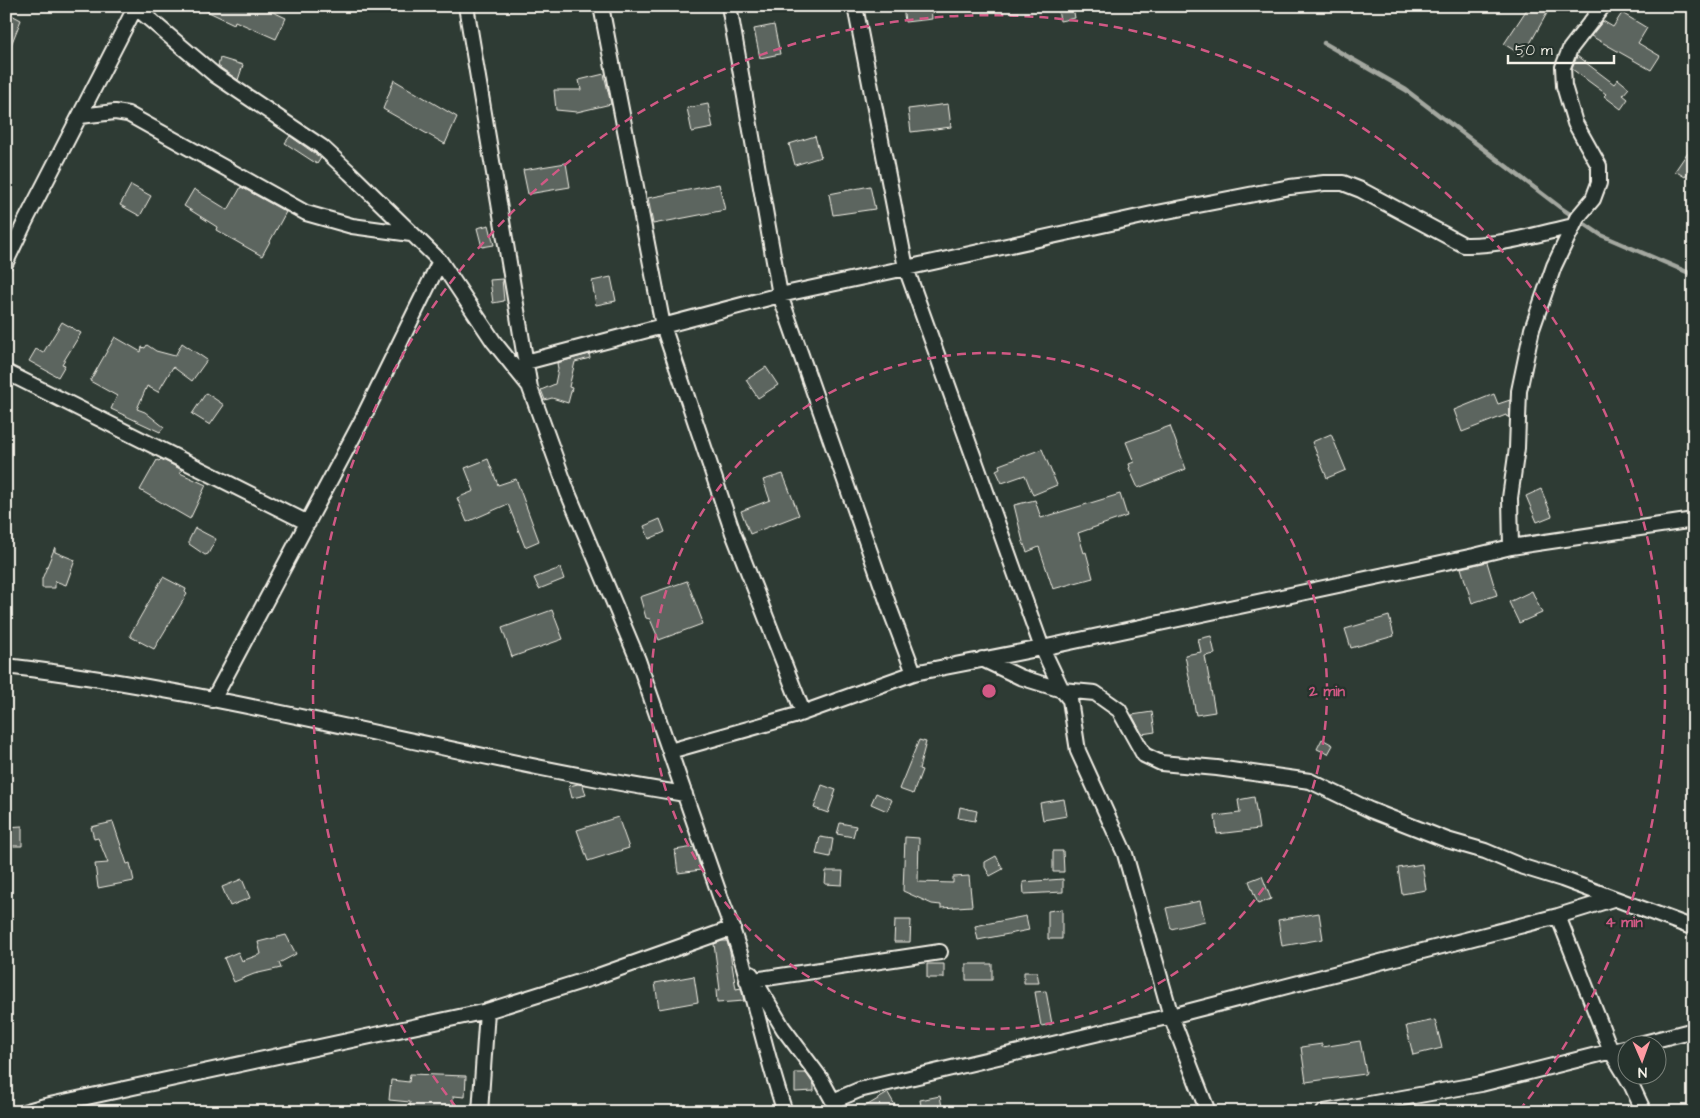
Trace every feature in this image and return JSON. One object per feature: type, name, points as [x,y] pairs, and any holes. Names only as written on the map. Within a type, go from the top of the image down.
[{"type":"street","points":[[466,6],[530,388],[568,493],[638,660],[721,900],[733,928],[739,956],[751,980],[820,1079],[836,1107],[859,1090],[1171,1016],[1558,916],[1613,899]]},
{"type":"street","points":[[601,6],[663,326],[734,533],[803,712]]},
{"type":"street","points":[[729,6],[780,295],[914,673]]},
{"type":"street","points":[[855,6],[906,268],[1042,648],[1062,690],[1070,700],[1078,751],[1125,854],[1171,1016],[1208,1112]]},
{"type":"street","points":[[1511,547],[1510,498],[1516,448],[1519,391],[1532,329],[1554,266],[1576,218],[1593,199],[1600,183],[1599,166],[1575,123],[1564,86],[1563,67],[1570,49],[1603,6]]},
{"type":"street","points":[[6,262],[135,7],[215,75],[322,147],[350,173],[440,261],[494,342],[530,388]]},
{"type":"street","points":[[80,116],[115,112],[128,114],[306,213],[352,226],[411,234]]},
{"type":"street","points":[[526,362],[780,295],[1152,214],[1290,187],[1343,183],[1361,190],[1464,245],[1476,246],[1513,240],[1573,226]]},
{"type":"street","points":[[213,700],[361,422],[440,261]]},
{"type":"street","points":[[6,372],[308,523]]},
{"type":"street","points":[[670,751],[794,716],[914,673],[1042,648],[1511,547],[1694,520]]},
{"type":"street","points":[[982,659],[1020,677],[1062,690],[1095,693],[1119,710],[1144,755],[1161,762],[1310,781],[1370,810],[1447,840],[1485,851],[1523,867],[1562,879],[1694,928]]},
{"type":"street","points":[[6,666],[85,676],[283,713],[610,782],[685,794]]},
{"type":"street","points":[[1558,916],[1611,1051],[1631,1084],[1644,1112]]},
{"type":"street","points":[[24,1112],[487,1011],[595,977],[733,928]]},
{"type":"street","points":[[751,980],[940,952]]},
{"type":"street","points":[[751,980],[785,1112]]},
{"type":"street","points":[[480,1112],[487,1011]]},
{"type":"street","points":[[1668,1037],[1694,1030]]},
{"type":"street","points":[[1324,1112],[1481,1084],[1618,1049]]},
{"type":"building","points":[[196,6],[260,6],[286,18],[276,39],[235,21],[234,24]]},
{"type":"building","points":[[903,6],[931,6],[932,19],[905,22]]},
{"type":"building","points":[[1529,6],[1551,6],[1523,56],[1504,44]]},
{"type":"building","points":[[1073,7],[1075,18],[1060,21],[1058,10]]},
{"type":"building","points":[[6,12],[21,20],[7,55],[6,55]]},
{"type":"building","points":[[1622,13],[1647,28],[1638,43],[1660,56],[1651,70],[1591,36],[1603,21],[1613,27]]},
{"type":"building","points":[[774,25],[780,54],[760,58],[754,29]]},
{"type":"building","points":[[1577,56],[1614,84],[1618,79],[1629,88],[1623,95],[1628,99],[1621,109],[1604,96],[1606,94],[1572,69]]},
{"type":"building","points":[[220,58],[243,65],[238,80],[218,66]]},
{"type":"building","points":[[604,74],[611,104],[577,112],[556,110],[554,90],[581,90],[579,80]]},
{"type":"building","points":[[394,80],[457,117],[445,144],[383,109]]},
{"type":"building","points":[[708,104],[713,128],[692,132],[687,108]]},
{"type":"building","points":[[948,104],[951,127],[911,132],[908,109]]},
{"type":"building","points":[[290,136],[321,158],[317,164],[285,143]]},
{"type":"building","points":[[815,136],[821,157],[795,165],[789,144]]},
{"type":"building","points":[[1694,143],[1694,164],[1685,177],[1675,171]]},
{"type":"building","points":[[566,163],[570,187],[528,194],[523,170]]},
{"type":"building","points":[[719,184],[725,210],[653,224],[648,198]]},
{"type":"building","points":[[131,185],[151,196],[140,216],[120,205]]},
{"type":"building","points":[[870,186],[875,209],[833,215],[829,194]]},
{"type":"building","points":[[241,187],[286,212],[262,256],[216,230],[217,227],[184,206],[194,189],[228,210]]},
{"type":"building","points":[[489,225],[494,245],[482,247],[477,228]]},
{"type":"building","points":[[611,277],[616,301],[596,305],[592,281]]},
{"type":"building","points":[[502,279],[504,301],[493,303],[490,280]]},
{"type":"building","points":[[62,322],[81,333],[62,364],[65,365],[58,377],[29,361],[36,349],[43,353]]},
{"type":"building","points":[[115,337],[141,352],[142,347],[145,348],[147,345],[156,351],[175,356],[182,343],[207,360],[192,381],[173,367],[158,392],[147,386],[137,409],[145,412],[164,427],[160,432],[111,409],[117,396],[90,381]]},
{"type":"building","points":[[589,354],[590,358],[575,362],[569,387],[572,388],[568,403],[552,398],[545,400],[541,390],[555,384],[558,369],[557,363]]},
{"type":"building","points":[[766,367],[778,385],[758,398],[746,380]]},
{"type":"building","points":[[206,393],[224,405],[210,425],[192,414]]},
{"type":"building","points":[[1494,394],[1498,404],[1510,400],[1509,416],[1507,417],[1506,415],[1462,432],[1454,410]]},
{"type":"building","points":[[1170,426],[1186,469],[1138,488],[1129,468],[1129,464],[1134,462],[1126,442]]},
{"type":"building","points":[[1331,434],[1346,470],[1327,478],[1312,442]]},
{"type":"building","points":[[1042,449],[1057,485],[1033,495],[1025,475],[1002,483],[996,470],[1000,468],[999,465]]},
{"type":"building","points":[[161,459],[182,470],[180,473],[206,485],[190,519],[140,490],[157,460]]},
{"type":"building","points":[[488,459],[498,485],[516,479],[539,541],[525,547],[508,504],[467,522],[457,498],[474,491],[465,468]]},
{"type":"building","points":[[783,474],[799,515],[750,534],[741,511],[770,500],[763,480]]},
{"type":"building","points":[[1541,489],[1552,516],[1537,522],[1526,496]]},
{"type":"building","points":[[1120,494],[1127,516],[1078,533],[1084,553],[1086,552],[1093,578],[1053,589],[1039,547],[1027,552],[1014,505],[1035,500],[1041,518]]},
{"type":"building","points":[[660,519],[665,532],[649,539],[644,526]]},
{"type":"building","points":[[195,528],[216,539],[208,554],[205,555],[189,544]]},
{"type":"building","points":[[55,547],[55,552],[75,560],[66,585],[55,581],[55,588],[42,588],[42,579]]},
{"type":"building","points":[[1487,562],[1497,595],[1472,603],[1461,568]]},
{"type":"building","points":[[560,568],[564,579],[539,589],[534,578]]},
{"type":"building","points":[[163,577],[186,589],[185,592],[187,594],[154,649],[130,635]]},
{"type":"building","points":[[687,581],[702,624],[659,640],[650,619],[646,618],[640,597]]},
{"type":"building","points":[[1532,591],[1542,613],[1519,623],[1509,602]]},
{"type":"building","points":[[552,610],[563,639],[512,657],[502,628]]},
{"type":"building","points":[[1389,616],[1394,636],[1351,648],[1345,629]]},
{"type":"building","points":[[1211,636],[1215,654],[1205,656],[1215,712],[1196,715],[1185,655],[1201,652],[1198,639]]},
{"type":"building","points":[[1152,712],[1155,732],[1142,734],[1132,715]]},
{"type":"building","points":[[1322,739],[1333,745],[1328,754],[1317,749]]},
{"type":"building","points":[[919,740],[926,742],[919,769],[922,770],[913,794],[899,789]]},
{"type":"building","points":[[583,785],[586,795],[572,798],[569,786]]},
{"type":"building","points":[[822,785],[836,790],[828,813],[814,808]]},
{"type":"building","points":[[876,793],[892,800],[887,811],[871,804]]},
{"type":"building","points":[[1254,797],[1259,829],[1217,834],[1215,816],[1240,813],[1238,800]]},
{"type":"building","points":[[1064,799],[1067,816],[1043,820],[1040,803]]},
{"type":"building","points":[[960,807],[977,811],[975,821],[958,818]]},
{"type":"building","points":[[618,817],[629,848],[588,861],[577,830]]},
{"type":"building","points":[[113,822],[127,864],[130,863],[134,881],[98,888],[95,864],[108,863],[98,838],[94,839],[91,827]]},
{"type":"building","points":[[840,823],[856,826],[853,837],[837,834]]},
{"type":"building","points":[[22,826],[22,846],[6,846],[6,827]]},
{"type":"building","points":[[820,837],[833,839],[830,857],[816,854]]},
{"type":"building","points":[[905,837],[919,838],[918,882],[953,883],[953,877],[969,876],[972,906],[941,908],[941,905],[932,904],[903,891]]},
{"type":"building","points":[[694,847],[701,870],[678,873],[675,850]]},
{"type":"building","points":[[1053,851],[1063,851],[1064,872],[1053,872]]},
{"type":"building","points":[[996,856],[1003,869],[990,876],[985,867],[985,862]]},
{"type":"building","points":[[1422,864],[1426,890],[1402,894],[1398,868]]},
{"type":"building","points":[[826,871],[843,871],[842,885],[825,884]]},
{"type":"building","points":[[1262,876],[1271,899],[1258,904],[1249,881]]},
{"type":"building","points":[[242,879],[250,898],[230,906],[222,887]]},
{"type":"building","points":[[1063,879],[1063,892],[1024,894],[1023,882]]},
{"type":"building","points":[[1200,901],[1205,921],[1171,929],[1166,908]]},
{"type":"building","points":[[1062,909],[1062,939],[1048,939],[1048,911]]},
{"type":"building","points":[[1319,913],[1323,939],[1282,946],[1278,920]]},
{"type":"building","points":[[1026,916],[1029,930],[978,940],[975,926]]},
{"type":"building","points":[[895,920],[911,920],[910,942],[894,942]]},
{"type":"building","points":[[286,935],[296,954],[279,963],[281,968],[254,974],[234,982],[224,958],[238,952],[242,961],[261,954],[258,942]]},
{"type":"building","points":[[727,941],[736,989],[741,988],[744,1001],[717,1003],[716,990],[720,990],[714,944]]},
{"type":"building","points":[[927,964],[944,964],[944,978],[927,978]]},
{"type":"building","points":[[966,964],[992,964],[992,980],[966,980]]},
{"type":"building","points":[[1024,972],[1037,972],[1039,983],[1024,983]]},
{"type":"building","points":[[694,976],[698,1002],[659,1009],[655,983]]},
{"type":"building","points":[[1046,991],[1052,1024],[1041,1026],[1035,992]]},
{"type":"building","points":[[1435,1020],[1442,1048],[1413,1055],[1406,1026]]},
{"type":"building","points":[[1360,1041],[1365,1074],[1306,1082],[1301,1047],[1322,1044],[1322,1047]]},
{"type":"building","points":[[795,1073],[806,1073],[814,1085],[814,1091],[795,1092]]},
{"type":"building","points":[[410,1074],[466,1076],[465,1097],[453,1096],[454,1112],[411,1112],[410,1102],[389,1100],[391,1080],[409,1082]]},
{"type":"building","points":[[888,1093],[896,1107],[888,1112],[856,1112]]},
{"type":"building","points":[[940,1096],[943,1112],[922,1112],[920,1100]]},
{"type":"waterway","points":[[1324,43],[1406,90],[1561,208],[1601,235],[1694,275]]}]
